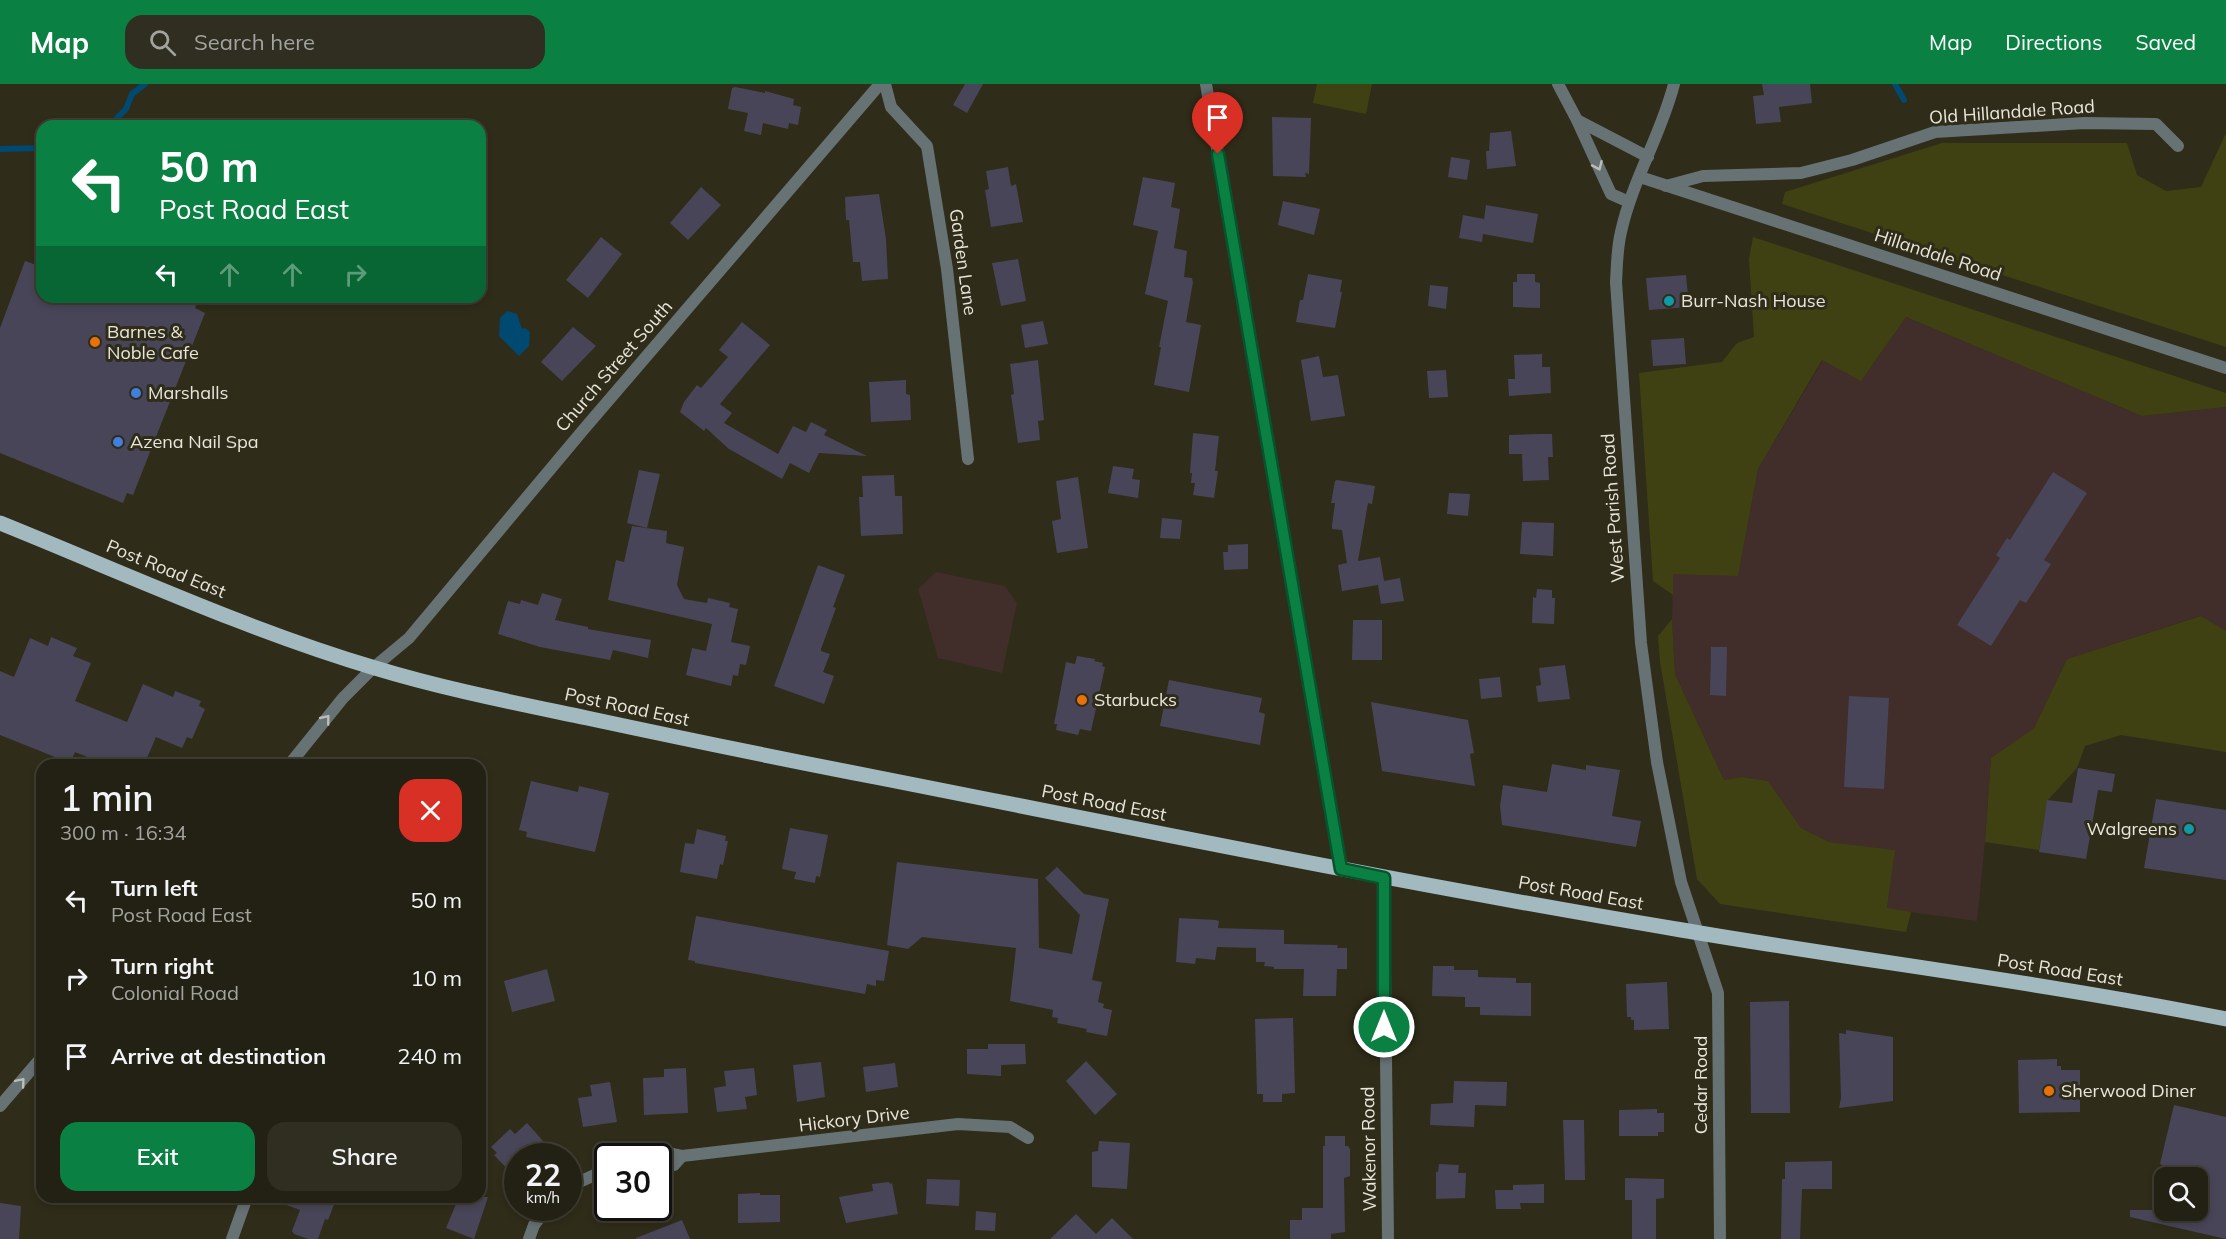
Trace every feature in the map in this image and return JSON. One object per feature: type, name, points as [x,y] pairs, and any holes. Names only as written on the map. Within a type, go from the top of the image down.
[{"type":"main road","name":"Post Road East","points":[[0,523],[231,617],[373,668],[472,693],[639,729],[1384,878],[1700,933],[2115,998],[2226,1019]]},
{"type":"street","name":"Church Street South","points":[[294,759],[343,698],[373,668],[409,638],[591,420],[880,84]]},
{"type":"street","name":"Garden Lane","points":[[885,84],[891,107],[927,146],[947,269],[968,459]]},
{"type":"street","points":[[1206,84],[1341,869]]},
{"type":"street","points":[[1558,84],[1611,194],[1629,202]]},
{"type":"street","name":"West Parish Road","points":[[1674,84],[1629,202],[1618,249],[1616,282],[1641,643],[1657,762],[1681,882],[1700,933]]},
{"type":"street","points":[[1577,120],[1648,157]]},
{"type":"street","name":"Old Hillandale Road","points":[[1666,186],[1703,176],[1801,172],[1852,160],[1935,132],[2084,123],[2156,124],[2178,146]]},
{"type":"street","name":"Hillandale Road","points":[[1640,177],[2226,368]]},
{"type":"street","name":"Wakenor Road","points":[[1384,878],[1388,1239]]},
{"type":"street","name":"Cedar Road","points":[[1700,933],[1718,993],[1720,1239]]},
{"type":"street","points":[[0,1106],[36,1064]]},
{"type":"street","name":"Hickory Drive","points":[[672,1154],[682,1156],[958,1124],[1010,1127],[1028,1138]]},
{"type":"street","name":"Hickory Drive","points":[[672,1166],[682,1156]]},
{"type":"street","points":[[232,1239],[245,1203]]},
{"type":"street","points":[[529,1239],[537,1221]]},
{"type":"shaded area","points":[[1317,84],[1372,84],[1366,114],[1313,103]]},
{"type":"shaded area","points":[[2226,133],[2226,347],[1782,204],[1785,192],[1942,143],[2127,143],[2137,175],[2166,191],[2201,187]]},
{"type":"shaded area","points":[[1753,237],[2226,393],[2226,407],[2142,416],[1906,317],[1861,381],[1822,360],[1758,469],[1738,576],[1673,574],[1673,595],[1653,581],[1639,373],[1722,362],[1737,343],[1754,337],[1749,259]]},
{"type":"shaded area","points":[[1906,317],[2142,416],[2226,407],[2226,631],[2200,616],[2067,659],[2034,728],[1991,758],[1977,921],[1887,909],[1894,850],[1829,842],[1801,828],[1768,781],[1743,777],[1724,780],[1675,674],[1672,619],[1673,573],[1738,575],[1758,469],[1823,360],[1861,381]]},
{"type":"shaded area","points":[[936,572],[1005,586],[1017,603],[1002,673],[938,658],[918,589]]},
{"type":"shaded area","points":[[2201,616],[2226,631],[2226,752],[2121,735],[2085,746],[2077,768],[2047,801],[2039,850],[1985,842],[1991,758],[2034,728],[2067,659]]},
{"type":"shaded area","points":[[1672,619],[1675,674],[1724,780],[1742,777],[1768,781],[1801,828],[1829,842],[1895,850],[1887,908],[1911,912],[1906,932],[1720,904],[1697,879],[1660,662],[1658,636]]},
{"type":"water","points":[[507,311],[517,314],[522,329],[525,328],[530,332],[529,346],[519,356],[499,336],[500,318]]},
{"type":"building","points":[[965,84],[983,84],[967,113],[953,105]]},
{"type":"building","points":[[1762,84],[1810,84],[1812,103],[1779,107],[1781,122],[1756,124],[1753,96],[1764,95]]},
{"type":"building","points":[[732,88],[765,93],[765,91],[794,99],[793,105],[801,107],[798,125],[789,123],[788,129],[763,123],[761,135],[744,131],[748,113],[728,109]]},
{"type":"building","points":[[1272,117],[1311,118],[1309,174],[1305,173],[1306,177],[1273,176]]},
{"type":"building","points":[[1511,131],[1516,166],[1487,169],[1486,151],[1489,151],[1490,133]]},
{"type":"building","points":[[1451,157],[1470,160],[1467,180],[1448,177]]},
{"type":"building","points":[[1008,167],[1011,186],[1016,184],[1023,222],[991,227],[985,190],[989,189],[986,171]]},
{"type":"building","points":[[1143,177],[1175,183],[1171,207],[1180,209],[1174,248],[1187,251],[1184,277],[1192,278],[1193,282],[1186,322],[1201,325],[1189,392],[1154,385],[1168,301],[1145,294],[1158,231],[1133,225]]},
{"type":"building","points":[[701,187],[721,205],[688,240],[670,223]]},
{"type":"building","points":[[879,194],[886,239],[888,279],[862,281],[860,262],[853,262],[849,220],[846,220],[845,197]]},
{"type":"building","points":[[1283,201],[1320,209],[1314,235],[1278,225]]},
{"type":"building","points":[[1486,205],[1538,214],[1533,243],[1483,234],[1482,242],[1459,238],[1463,215],[1484,219]]},
{"type":"building","points":[[601,237],[622,254],[588,298],[566,280]]},
{"type":"building","points":[[1018,259],[1026,301],[1001,306],[992,263]]},
{"type":"building","points":[[25,261],[36,265],[36,303],[197,303],[195,308],[205,313],[133,495],[127,493],[123,503],[0,453],[0,328]]},
{"type":"building","points":[[1308,274],[1342,280],[1335,328],[1296,322]]},
{"type":"building","points":[[1517,274],[1535,274],[1535,282],[1540,283],[1540,308],[1513,307],[1513,282],[1517,282]]},
{"type":"building","name":"Burr-Nash House","points":[[1686,275],[1689,307],[1649,310],[1646,278]]},
{"type":"building","points":[[1430,285],[1448,287],[1446,309],[1428,306]]},
{"type":"building","points":[[1043,321],[1048,344],[1025,348],[1021,325]]},
{"type":"building","points":[[742,322],[770,345],[720,404],[732,413],[724,423],[778,454],[793,426],[806,432],[811,422],[827,430],[824,435],[867,456],[819,453],[809,473],[790,463],[782,479],[729,449],[706,428],[704,431],[680,412],[684,402],[697,385],[701,388],[728,357],[719,350]]},
{"type":"building","points":[[573,327],[596,346],[562,381],[541,362]]},
{"type":"building","points":[[1684,338],[1686,364],[1653,366],[1651,340]]},
{"type":"building","points":[[1542,354],[1542,367],[1550,367],[1551,393],[1509,396],[1508,379],[1515,379],[1514,355]]},
{"type":"building","points":[[1319,356],[1323,377],[1338,375],[1345,416],[1311,421],[1301,360]]},
{"type":"building","points":[[1038,360],[1044,420],[1038,421],[1040,440],[1018,443],[1011,395],[1014,394],[1010,364]]},
{"type":"building","points":[[1446,370],[1448,397],[1429,398],[1427,371]]},
{"type":"building","points":[[906,380],[906,394],[910,395],[911,420],[871,422],[869,382]]},
{"type":"building","points":[[1193,433],[1219,436],[1215,471],[1218,471],[1214,498],[1193,495],[1195,483],[1191,483],[1192,473],[1190,473]]},
{"type":"building","points":[[1552,434],[1553,457],[1548,457],[1549,480],[1523,481],[1522,454],[1509,454],[1509,435]]},
{"type":"building","points":[[1113,466],[1134,469],[1132,479],[1140,480],[1138,498],[1108,493]]},
{"type":"building","points":[[639,470],[660,474],[647,528],[627,523]]},
{"type":"building","points":[[2053,472],[2087,493],[2044,560],[2051,564],[2026,603],[2020,600],[1991,646],[1957,625],[2000,558],[1996,555],[2007,538],[2010,540]]},
{"type":"building","points":[[894,475],[895,496],[902,496],[903,534],[861,536],[859,497],[863,497],[862,476]]},
{"type":"building","points":[[1078,477],[1088,548],[1057,553],[1052,521],[1061,519],[1056,481]]},
{"type":"building","points":[[1337,480],[1375,486],[1372,504],[1368,503],[1358,561],[1380,557],[1384,581],[1400,578],[1404,601],[1381,604],[1378,585],[1342,591],[1338,565],[1347,563],[1342,530],[1332,529],[1335,503],[1331,503]]},
{"type":"building","points":[[1449,493],[1470,494],[1468,516],[1447,514]]},
{"type":"building","points":[[1162,518],[1182,520],[1180,539],[1160,538]]},
{"type":"building","points":[[1522,522],[1554,523],[1553,556],[1520,554]]},
{"type":"building","points":[[632,526],[667,531],[666,543],[684,547],[677,585],[684,599],[707,603],[708,598],[730,603],[729,607],[738,609],[731,642],[750,646],[746,665],[740,664],[738,676],[733,675],[731,686],[686,675],[692,648],[706,651],[712,624],[608,600],[616,560],[624,562]]},
{"type":"building","points":[[1248,544],[1248,569],[1224,570],[1223,552],[1228,552],[1228,545]]},
{"type":"building","points":[[818,565],[845,575],[821,649],[830,654],[823,672],[834,676],[824,704],[774,686]]},
{"type":"building","points":[[1537,589],[1552,590],[1552,598],[1555,598],[1554,624],[1532,623],[1533,597],[1536,598]]},
{"type":"building","points":[[542,593],[562,599],[555,620],[588,627],[588,629],[651,640],[648,658],[613,650],[610,660],[540,647],[498,634],[508,601],[520,604],[521,600],[538,605]]},
{"type":"building","points":[[1353,620],[1382,620],[1382,660],[1352,660]]},
{"type":"building","points":[[51,637],[77,648],[73,656],[91,663],[75,701],[127,722],[143,684],[173,697],[175,691],[201,701],[199,706],[205,709],[192,739],[187,737],[182,748],[156,737],[147,759],[92,759],[75,752],[72,759],[60,759],[0,735],[0,671],[14,677],[30,638],[48,646]]},
{"type":"building","points":[[1711,647],[1727,647],[1726,696],[1710,695]]},
{"type":"building","points":[[1077,656],[1095,659],[1094,661],[1103,663],[1102,666],[1105,667],[1091,731],[1080,729],[1078,735],[1056,730],[1057,724],[1054,724],[1066,662],[1075,664]]},
{"type":"building","points":[[1565,665],[1570,699],[1538,702],[1536,686],[1541,685],[1539,668]]},
{"type":"building","points":[[1500,677],[1502,697],[1481,699],[1479,679]]},
{"type":"building","points":[[1169,680],[1262,698],[1259,712],[1265,714],[1260,745],[1160,726]]},
{"type":"building","points":[[1849,696],[1889,698],[1884,789],[1844,787]]},
{"type":"building","points":[[1371,702],[1468,720],[1474,753],[1470,754],[1475,786],[1382,771]]},
{"type":"building","points":[[1552,764],[1586,770],[1586,765],[1620,770],[1612,816],[1641,821],[1636,847],[1502,825],[1500,806],[1503,785],[1547,792]]},
{"type":"building","points":[[2078,768],[2115,774],[2112,792],[2098,790],[2086,859],[2039,852],[2047,800],[2072,803]]},
{"type":"building","points":[[531,781],[578,792],[579,786],[609,793],[595,852],[526,837],[527,832],[519,830]]},
{"type":"building","name":"Walgreens","points":[[2156,799],[2226,810],[2226,880],[2144,868]]},
{"type":"building","points":[[790,828],[828,835],[820,877],[816,876],[815,883],[794,879],[796,872],[782,869]]},
{"type":"building","points":[[697,829],[726,836],[725,841],[728,841],[723,865],[720,864],[717,879],[680,872],[685,843],[694,844]]},
{"type":"building","points":[[897,862],[1038,879],[1039,948],[1072,954],[1080,915],[1045,878],[1057,867],[1084,894],[1109,899],[1092,980],[1102,982],[1098,1002],[1104,1004],[1103,1008],[1112,1010],[1107,1036],[1057,1023],[1058,1018],[1052,1017],[1053,1010],[1010,1001],[1016,948],[922,937],[908,949],[887,945]]},
{"type":"building","points":[[696,916],[889,951],[884,981],[876,980],[876,986],[867,984],[865,994],[695,963],[695,961],[688,960]]},
{"type":"building","points":[[1179,918],[1219,921],[1218,928],[1284,930],[1284,944],[1338,945],[1337,948],[1347,948],[1347,969],[1337,969],[1336,996],[1303,996],[1304,969],[1274,969],[1274,967],[1264,966],[1265,962],[1256,962],[1256,948],[1217,947],[1215,960],[1196,958],[1195,964],[1176,962]]},
{"type":"building","points":[[1433,966],[1454,966],[1454,970],[1478,970],[1478,977],[1516,978],[1516,983],[1531,983],[1531,1016],[1480,1015],[1480,1007],[1465,1007],[1465,997],[1432,996]]},
{"type":"building","points":[[547,969],[555,1001],[512,1012],[504,981]]},
{"type":"building","points":[[1667,982],[1669,1029],[1634,1030],[1634,1020],[1627,1017],[1626,984]]},
{"type":"building","points":[[1789,1001],[1790,1113],[1751,1113],[1750,1002]]},
{"type":"building","points":[[1293,1018],[1295,1093],[1282,1094],[1282,1102],[1263,1102],[1263,1094],[1257,1094],[1255,1019]]},
{"type":"building","points":[[1846,1030],[1893,1037],[1893,1101],[1839,1108],[1841,1098],[1839,1033],[1846,1034]]},
{"type":"building","points":[[988,1044],[1025,1044],[1026,1064],[1001,1065],[1001,1076],[967,1074],[967,1049],[988,1049]]},
{"type":"building","name":"Sherwood Diner","points":[[2057,1059],[2057,1066],[2061,1066],[2061,1070],[2080,1070],[2080,1112],[2019,1113],[2018,1060]]},
{"type":"building","points":[[1086,1061],[1117,1094],[1095,1115],[1066,1081]]},
{"type":"building","points":[[821,1062],[825,1097],[797,1102],[793,1065]]},
{"type":"building","points":[[895,1063],[898,1087],[866,1092],[863,1067]]},
{"type":"building","points":[[686,1068],[688,1113],[644,1115],[643,1078],[664,1077],[664,1069]]},
{"type":"building","points":[[754,1068],[757,1095],[745,1097],[747,1109],[717,1112],[714,1088],[726,1086],[724,1071]]},
{"type":"building","points":[[1454,1081],[1507,1082],[1506,1106],[1475,1105],[1474,1127],[1430,1125],[1431,1104],[1453,1103]]},
{"type":"building","points":[[610,1082],[617,1122],[583,1127],[578,1098],[592,1096],[590,1085]]},
{"type":"building","points":[[2174,1105],[2226,1117],[2226,1239],[2130,1217],[2130,1210],[2154,1210],[2154,1221],[2208,1221],[2208,1167],[2162,1167],[2160,1164]]},
{"type":"building","points":[[1657,1109],[1657,1113],[1664,1113],[1664,1132],[1658,1132],[1658,1136],[1619,1136],[1619,1110]]},
{"type":"building","points":[[1563,1120],[1584,1120],[1585,1180],[1565,1180]]},
{"type":"building","points":[[527,1123],[544,1142],[504,1143],[504,1165],[494,1155],[497,1153],[491,1147],[510,1129],[515,1134]]},
{"type":"building","points":[[1325,1136],[1345,1136],[1345,1146],[1350,1149],[1350,1176],[1344,1178],[1345,1232],[1331,1234],[1331,1239],[1290,1239],[1290,1220],[1302,1220],[1302,1208],[1323,1208]]},
{"type":"building","points":[[1099,1141],[1130,1143],[1127,1189],[1092,1187],[1092,1152],[1098,1151]]},
{"type":"building","points":[[1832,1161],[1832,1189],[1802,1189],[1800,1239],[1781,1239],[1782,1179],[1785,1179],[1785,1162]]},
{"type":"building","points":[[1439,1164],[1459,1165],[1458,1173],[1466,1173],[1465,1198],[1436,1199],[1436,1172],[1438,1172]]},
{"type":"building","points":[[1625,1178],[1664,1179],[1664,1198],[1656,1199],[1656,1239],[1632,1239],[1632,1200],[1625,1200]]},
{"type":"building","points":[[927,1179],[960,1180],[959,1206],[926,1204]]},
{"type":"building","points":[[892,1183],[898,1214],[846,1223],[839,1197],[873,1191],[872,1184]]},
{"type":"building","points":[[1544,1184],[1544,1203],[1520,1203],[1521,1209],[1496,1209],[1495,1190],[1513,1190],[1513,1185]]},
{"type":"building","points":[[760,1193],[760,1195],[780,1195],[780,1222],[738,1223],[738,1194]]},
{"type":"building","points":[[0,1203],[21,1206],[19,1239],[0,1239]]},
{"type":"building","points":[[281,1203],[335,1203],[328,1220],[325,1219],[318,1239],[308,1239],[292,1231],[300,1210]]},
{"type":"building","points":[[456,1203],[486,1203],[474,1239],[446,1228]]},
{"type":"building","points":[[976,1211],[996,1213],[995,1231],[975,1230]]},
{"type":"building","points":[[1076,1214],[1096,1234],[1112,1218],[1133,1239],[1050,1239]]},
{"type":"building","points":[[682,1220],[690,1239],[636,1239],[636,1238]]},
{"type":"waterway","points":[[115,120],[126,109],[132,94],[145,84]]},
{"type":"waterway","points":[[1895,84],[1904,100]]},
{"type":"waterway","points":[[0,149],[36,148]]},
{"type":"place","name":"Burr-Nash House","points":[[1669,301]]},
{"type":"place","name":"Barnes & Noble Cafe","points":[[95,342]]},
{"type":"place","name":"Marshalls","points":[[136,393]]},
{"type":"place","name":"Azena Nail Spa","points":[[118,442]]},
{"type":"place","name":"Starbucks","points":[[1082,700]]},
{"type":"place","name":"Walgreens","points":[[2189,829]]},
{"type":"place","name":"Sherwood Diner","points":[[2049,1091]]},
{"type":"route","points":[[1218,154],[1341,869],[1384,878],[1384,1027]]}]
